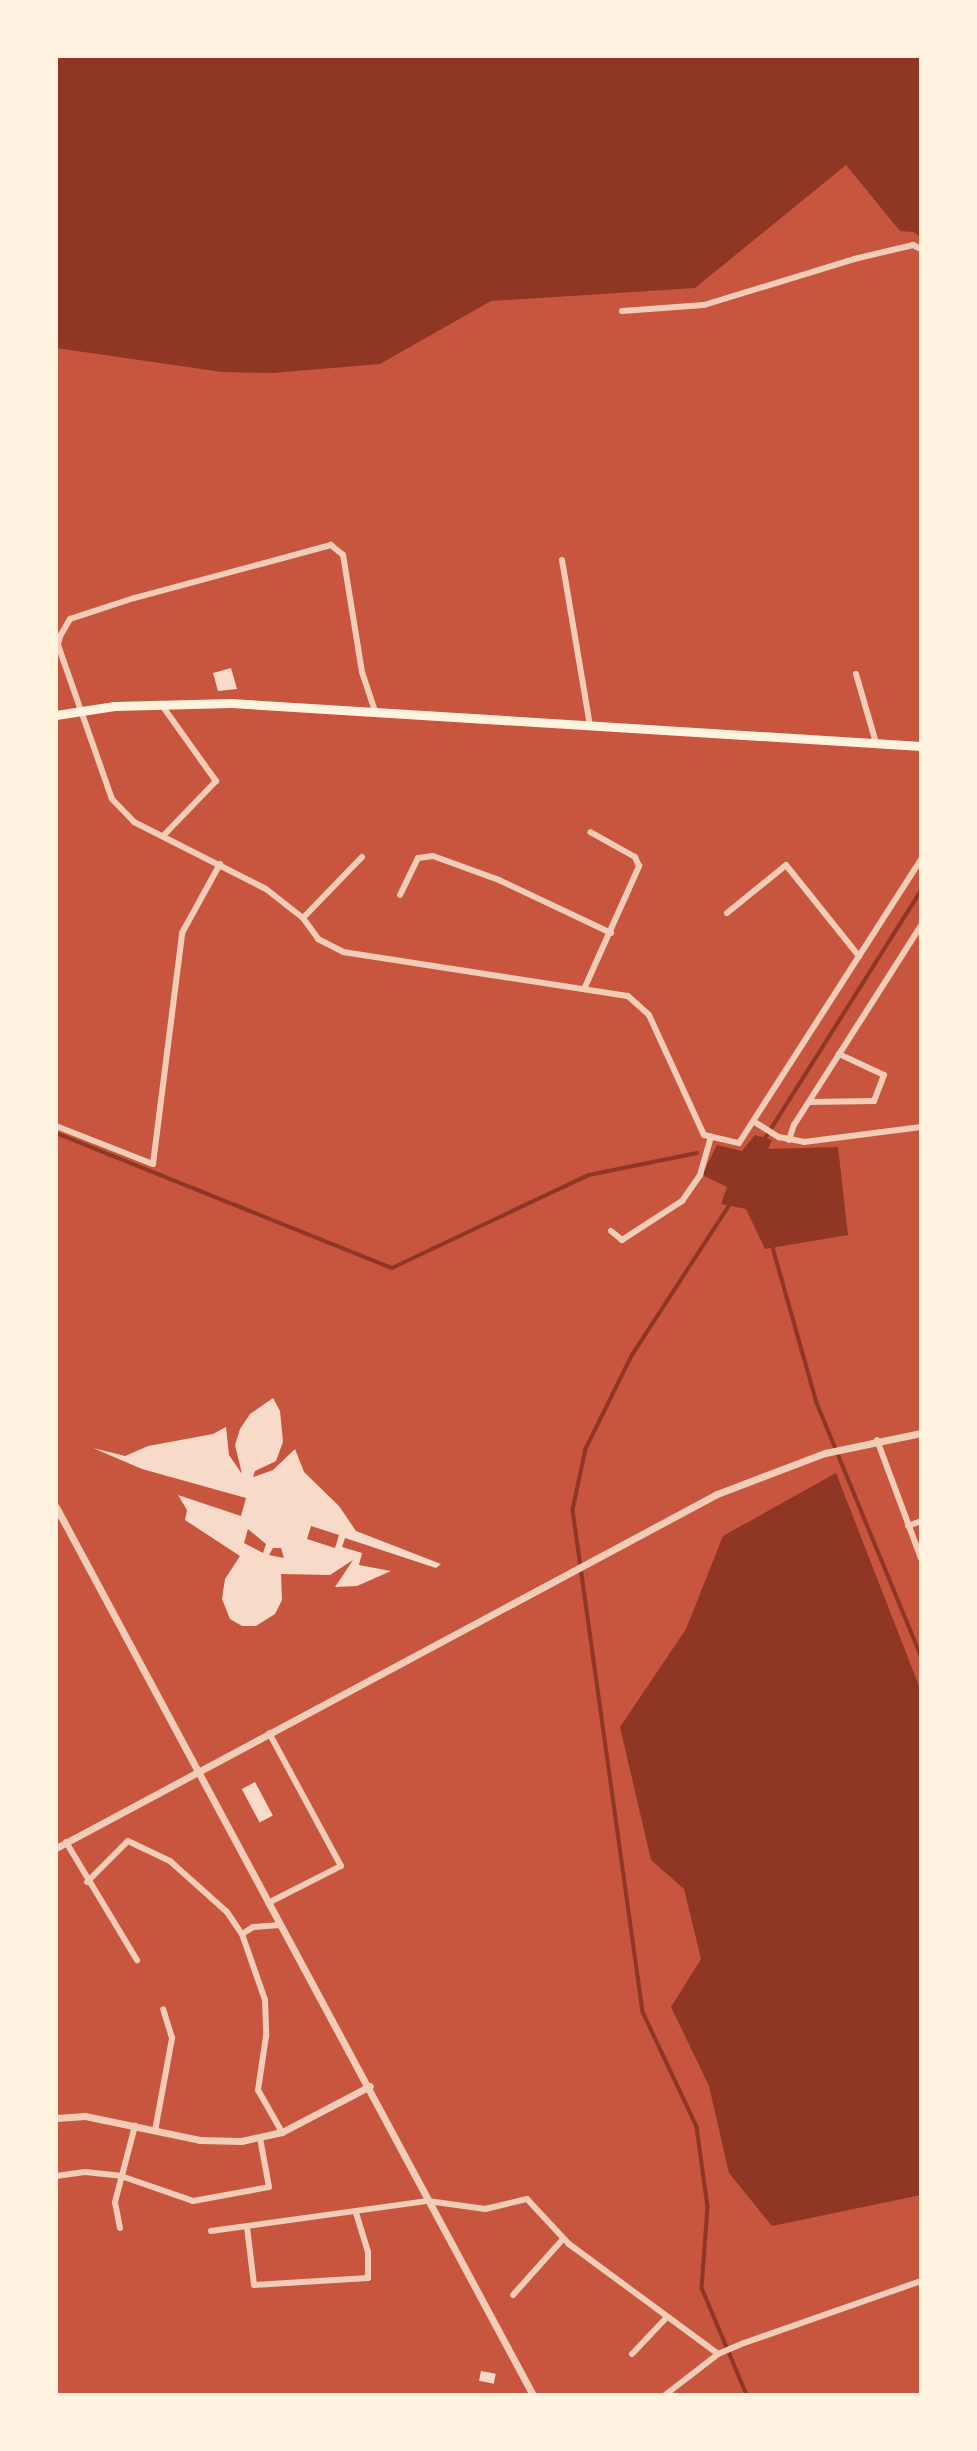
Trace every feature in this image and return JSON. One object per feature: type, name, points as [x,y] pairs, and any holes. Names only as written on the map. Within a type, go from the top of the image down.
[{"type":"main road","points":[[56,715],[81,710],[160,703],[375,711],[921,746]]},
{"type":"street","points":[[622,311],[704,305],[854,259],[913,245],[921,249]]},
{"type":"street","points":[[375,711],[362,672],[343,555],[331,545],[71,619],[62,628],[58,645],[112,799],[134,822],[266,889],[303,918],[317,939],[342,952],[468,974],[585,987],[628,996],[640,1003],[678,1072],[695,1120],[704,1135],[710,1137],[738,1143],[755,1122],[921,859]]},
{"type":"street","points":[[562,560],[590,724]]},
{"type":"street","points":[[56,659],[65,661]]},
{"type":"street","points":[[856,674],[876,743]]},
{"type":"street","points":[[160,703],[216,781],[164,835]]},
{"type":"street","points":[[585,987],[639,866],[635,858],[590,832]]},
{"type":"street","points":[[400,895],[418,859],[433,856],[499,880],[611,933]]},
{"type":"street","points":[[303,918],[362,857]]},
{"type":"street","points":[[56,1126],[153,1164],[182,933],[220,864]]},
{"type":"street","points":[[727,913],[786,865],[859,956]]},
{"type":"street","points":[[789,1140],[808,1102],[921,926]]},
{"type":"street","points":[[808,1102],[874,1101],[884,1075],[839,1054]]},
{"type":"street","points":[[755,1122],[789,1140],[830,1141],[921,1127]]},
{"type":"street","points":[[611,1231],[622,1240],[682,1201],[700,1175],[710,1137]]},
{"type":"street","points":[[56,1848],[717,1494],[825,1453],[877,1440],[921,1433]]},
{"type":"street","points":[[877,1440],[921,1558]]},
{"type":"street","points":[[56,1507],[268,1903],[370,2086],[428,2202],[533,2395]]},
{"type":"street","points":[[908,1526],[921,1521]]},
{"type":"street","points":[[268,1903],[341,1866],[269,1732]]},
{"type":"street","points":[[87,1882],[128,1841],[170,1861],[203,1886],[242,1934],[265,2000],[266,2036],[258,2090],[282,2132]]},
{"type":"street","points":[[65,1843],[137,1960]]},
{"type":"street","points":[[242,1934],[253,1927],[280,1925]]},
{"type":"street","points":[[155,2131],[173,2038],[163,2009]]},
{"type":"street","points":[[56,2118],[85,2116],[220,2142],[260,2138],[282,2132],[370,2086]]},
{"type":"street","points":[[120,2228],[115,2202],[135,2126]]},
{"type":"street","points":[[56,2176],[121,2176],[193,2201],[269,2187],[260,2138]]},
{"type":"street","points":[[211,2231],[357,2214],[428,2202],[485,2209],[527,2199],[563,2239],[718,2354]]},
{"type":"street","points":[[247,2227],[254,2285],[368,2278],[368,2252],[357,2214]]},
{"type":"street","points":[[513,2295],[563,2239]]},
{"type":"street","points":[[665,2395],[718,2354],[921,2281]]},
{"type":"street","points":[[632,2354],[667,2317]]},
{"type":"shaded area","points":[[56,56],[921,56],[921,238],[914,232],[900,231],[846,165],[695,288],[491,301],[380,364],[273,373],[222,372],[56,348]]},
{"type":"shaded area","points":[[755,1135],[772,1140],[768,1149],[838,1147],[848,1235],[765,1249],[746,1209],[721,1204],[727,1187],[702,1175],[717,1145],[742,1151]]},
{"type":"shaded area","points":[[836,1473],[921,1691],[921,2195],[772,2226],[729,2173],[709,2086],[671,2007],[701,1959],[684,1889],[651,1860],[620,1727],[686,1629],[723,1536]]},
{"type":"building","points":[[231,668],[237,689],[218,691],[213,673]]},
{"type":"building","points":[[273,1398],[280,1411],[283,1442],[276,1461],[255,1471],[253,1477],[273,1470],[295,1449],[304,1472],[339,1506],[356,1531],[441,1564],[436,1568],[345,1538],[342,1547],[362,1553],[359,1565],[391,1571],[357,1586],[335,1587],[353,1560],[330,1575],[281,1574],[282,1600],[275,1614],[256,1626],[242,1626],[230,1619],[222,1599],[225,1579],[240,1556],[185,1520],[187,1510],[178,1495],[241,1516],[246,1498],[142,1469],[93,1448],[125,1456],[148,1446],[213,1434],[226,1427],[229,1455],[242,1474],[235,1445],[240,1429],[250,1414]],"holes":[[[311,1526],[339,1535],[335,1548],[307,1539]],[[248,1529],[266,1544],[263,1553],[244,1543]],[[273,1548],[281,1548],[284,1558],[269,1555]]]},
{"type":"building","points":[[255,1782],[273,1816],[260,1823],[242,1789]]},
{"type":"building","points":[[481,2371],[496,2374],[494,2384],[479,2381]]},
{"type":"waterway","points":[[764,1140],[921,891]]},
{"type":"waterway","points":[[56,1133],[392,1268],[589,1175],[697,1153]]},
{"type":"waterway","points":[[732,1202],[632,1356],[586,1449],[573,1510],[643,2012],[697,2127],[708,2207],[702,2288],[747,2395]]},
{"type":"waterway","points":[[772,1244],[817,1403],[921,1655]]}]
